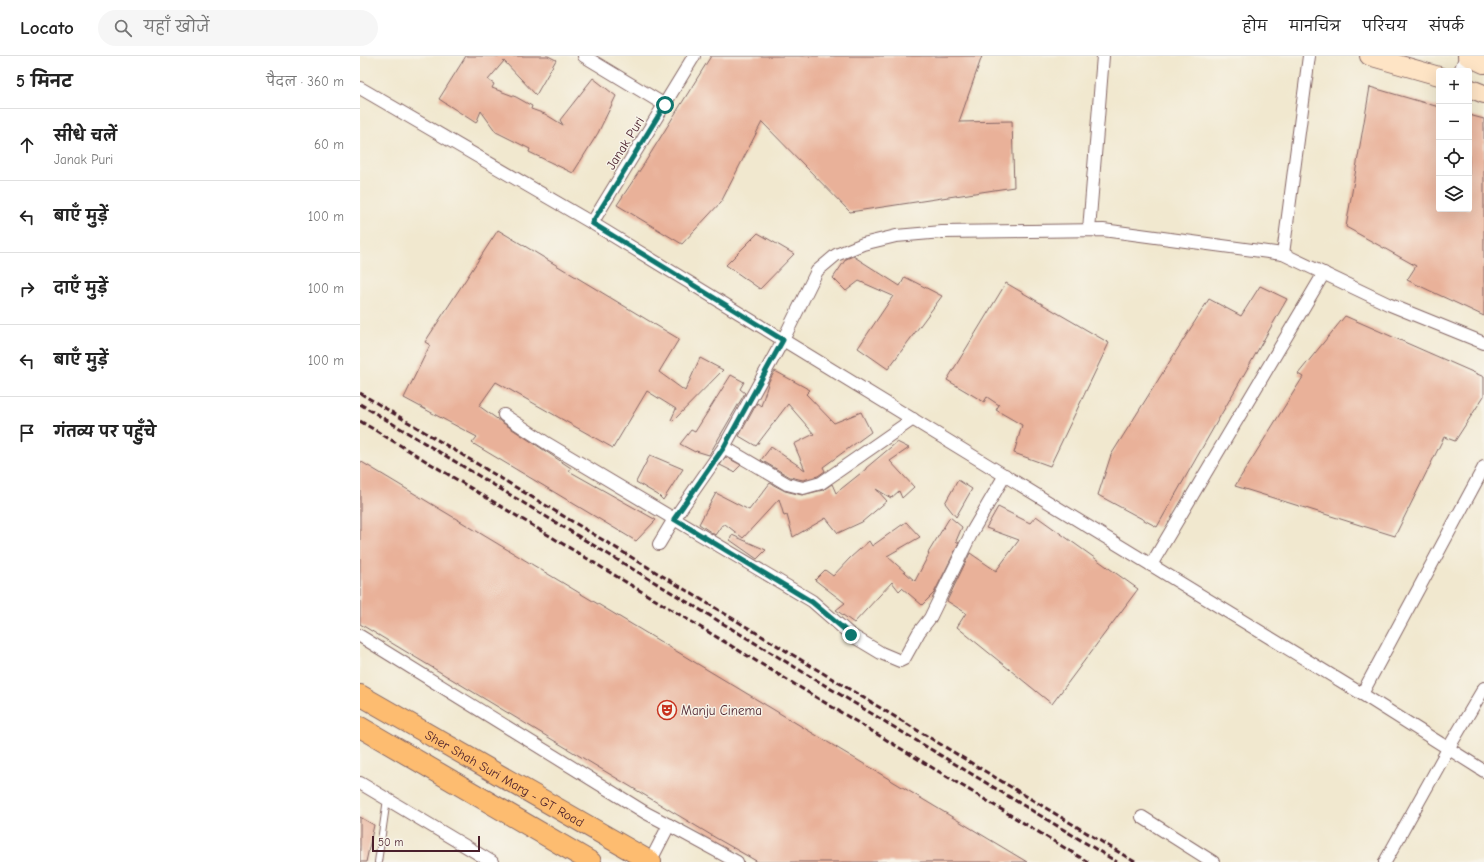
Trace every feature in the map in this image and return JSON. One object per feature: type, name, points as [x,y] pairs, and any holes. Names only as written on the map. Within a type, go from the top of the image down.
[{"type":"main road","name":"Sher Shah Suri Marg - GT Road","points":[[360,695],[650,862]]},
{"type":"main road","points":[[360,727],[591,862]]},
{"type":"street","points":[[584,56],[665,105]]},
{"type":"street","name":"Janak Puri","points":[[592,223],[694,56]]},
{"type":"street","points":[[1089,230],[1103,56]]},
{"type":"street","points":[[1283,254],[1309,56]]},
{"type":"street","points":[[1369,56],[1436,75]]},
{"type":"street","points":[[1461,68],[1467,56],[1484,64]]},
{"type":"street","points":[[360,88],[592,223],[1362,694],[1484,771]]},
{"type":"street","points":[[1472,89],[1484,94]]},
{"type":"street","points":[[659,544],[674,519],[724,447],[783,340],[817,271],[836,255],[863,244],[896,236],[942,232],[1103,230],[1283,254],[1388,304],[1484,342]]},
{"type":"street","points":[[1151,565],[1324,274]]},
{"type":"street","points":[[504,414],[548,444],[812,602],[851,635],[881,653],[900,662],[904,659],[919,632],[930,618],[973,530],[1005,476]]},
{"type":"street","points":[[724,447],[787,484],[803,488],[821,483],[913,419]]},
{"type":"street","points":[[1362,694],[1484,467]]},
{"type":"street","points":[[360,636],[646,813],[737,862]]},
{"type":"street","points":[[1385,862],[1484,688]]},
{"type":"street","points":[[360,783],[492,862]]},
{"type":"street","points":[[1142,817],[1213,862]]},
{"type":"street","points":[[650,862],[669,826]]},
{"type":"lane","points":[[378,862],[387,799]]},
{"type":"building","points":[[466,56],[548,56],[556,60],[536,95],[504,61],[488,80],[494,84],[492,88],[516,97],[532,106],[531,109],[545,114],[563,125],[560,120],[593,78],[616,96],[598,133],[573,173],[529,152],[530,149],[496,132],[481,111],[476,123],[439,99]]},
{"type":"building","points":[[711,56],[982,56],[959,122],[1012,121],[1014,187],[850,212],[762,122],[721,202],[682,244],[617,205]]},
{"type":"building","points":[[1370,87],[1436,106],[1436,212],[1472,212],[1472,116],[1484,119],[1484,316],[1407,280],[1416,266],[1346,227]]},
{"type":"building","points":[[498,230],[679,339],[659,372],[685,391],[700,358],[723,370],[673,421],[671,420],[676,409],[647,391],[613,448],[496,382],[479,406],[571,468],[569,471],[656,520],[636,541],[472,443],[477,437],[404,398],[430,345],[425,342]]},
{"type":"building","points":[[758,233],[794,254],[760,289],[726,265]]},
{"type":"building","points":[[853,256],[900,286],[905,277],[942,296],[888,369],[858,348],[893,296],[859,281],[846,291],[833,278],[846,259]]},
{"type":"building","points":[[1006,283],[1109,343],[1050,466],[1014,453],[1022,425],[996,410],[999,405],[987,397],[984,402],[947,380]]},
{"type":"building","points":[[1260,286],[1287,299],[1157,527],[1098,495],[1111,455],[1209,299],[1241,316]]},
{"type":"building","points":[[1345,316],[1484,377],[1484,396],[1455,441],[1444,437],[1395,536],[1235,486],[1303,377],[1298,374]]},
{"type":"building","points":[[775,371],[810,390],[806,394],[834,423],[861,412],[871,432],[823,467],[825,471],[818,476],[803,480],[790,477],[761,460],[771,447],[805,470],[794,444],[814,434],[788,404],[756,446],[739,436],[757,403],[761,406],[769,381]]},
{"type":"building","points":[[731,375],[744,382],[740,389],[745,393],[709,455],[695,452],[680,444],[691,430],[695,432]]},
{"type":"building","points":[[897,442],[909,448],[890,461],[914,487],[902,498],[899,491],[891,498],[876,489],[887,501],[862,522],[838,533],[826,518],[793,537],[787,515],[784,516],[779,499],[743,538],[725,524],[722,525],[715,535],[699,524],[716,493],[749,510],[770,483],[785,491],[802,495],[823,490],[832,484],[836,493]]},
{"type":"building","points":[[650,455],[683,469],[663,500],[658,495],[636,482]]},
{"type":"building","points":[[726,457],[741,465],[734,472],[720,465]]},
{"type":"building","points":[[360,461],[1027,862],[758,862],[360,624]]},
{"type":"building","points":[[958,480],[972,489],[956,517],[945,503]]},
{"type":"building","points":[[998,507],[1030,523],[1036,516],[1138,589],[1052,704],[957,627],[966,613],[947,601],[970,553],[996,571],[1019,540],[986,528]]},
{"type":"building","points":[[950,517],[962,527],[956,541],[959,543],[934,593],[922,605],[902,588],[899,591],[892,582],[854,623],[836,610],[845,603],[815,580],[825,570],[833,576],[869,541],[872,546],[906,522],[920,537],[887,556],[915,581],[929,554],[928,553]]},
{"type":"building","points":[[732,535],[766,550],[757,559],[730,540]]},
{"type":"building","points":[[360,817],[374,825],[366,862],[360,862]]},
{"type":"railway","points":[[360,393],[1135,862]]},
{"type":"railway","points":[[360,404],[1117,862]]},
{"type":"railway","points":[[360,421],[1088,862]]},
{"type":"place","name":"Manju Cinema","points":[[667,710]]},
{"type":"route","points":[[665,105],[592,223],[783,340],[724,447],[674,519],[812,602],[851,635]]}]
